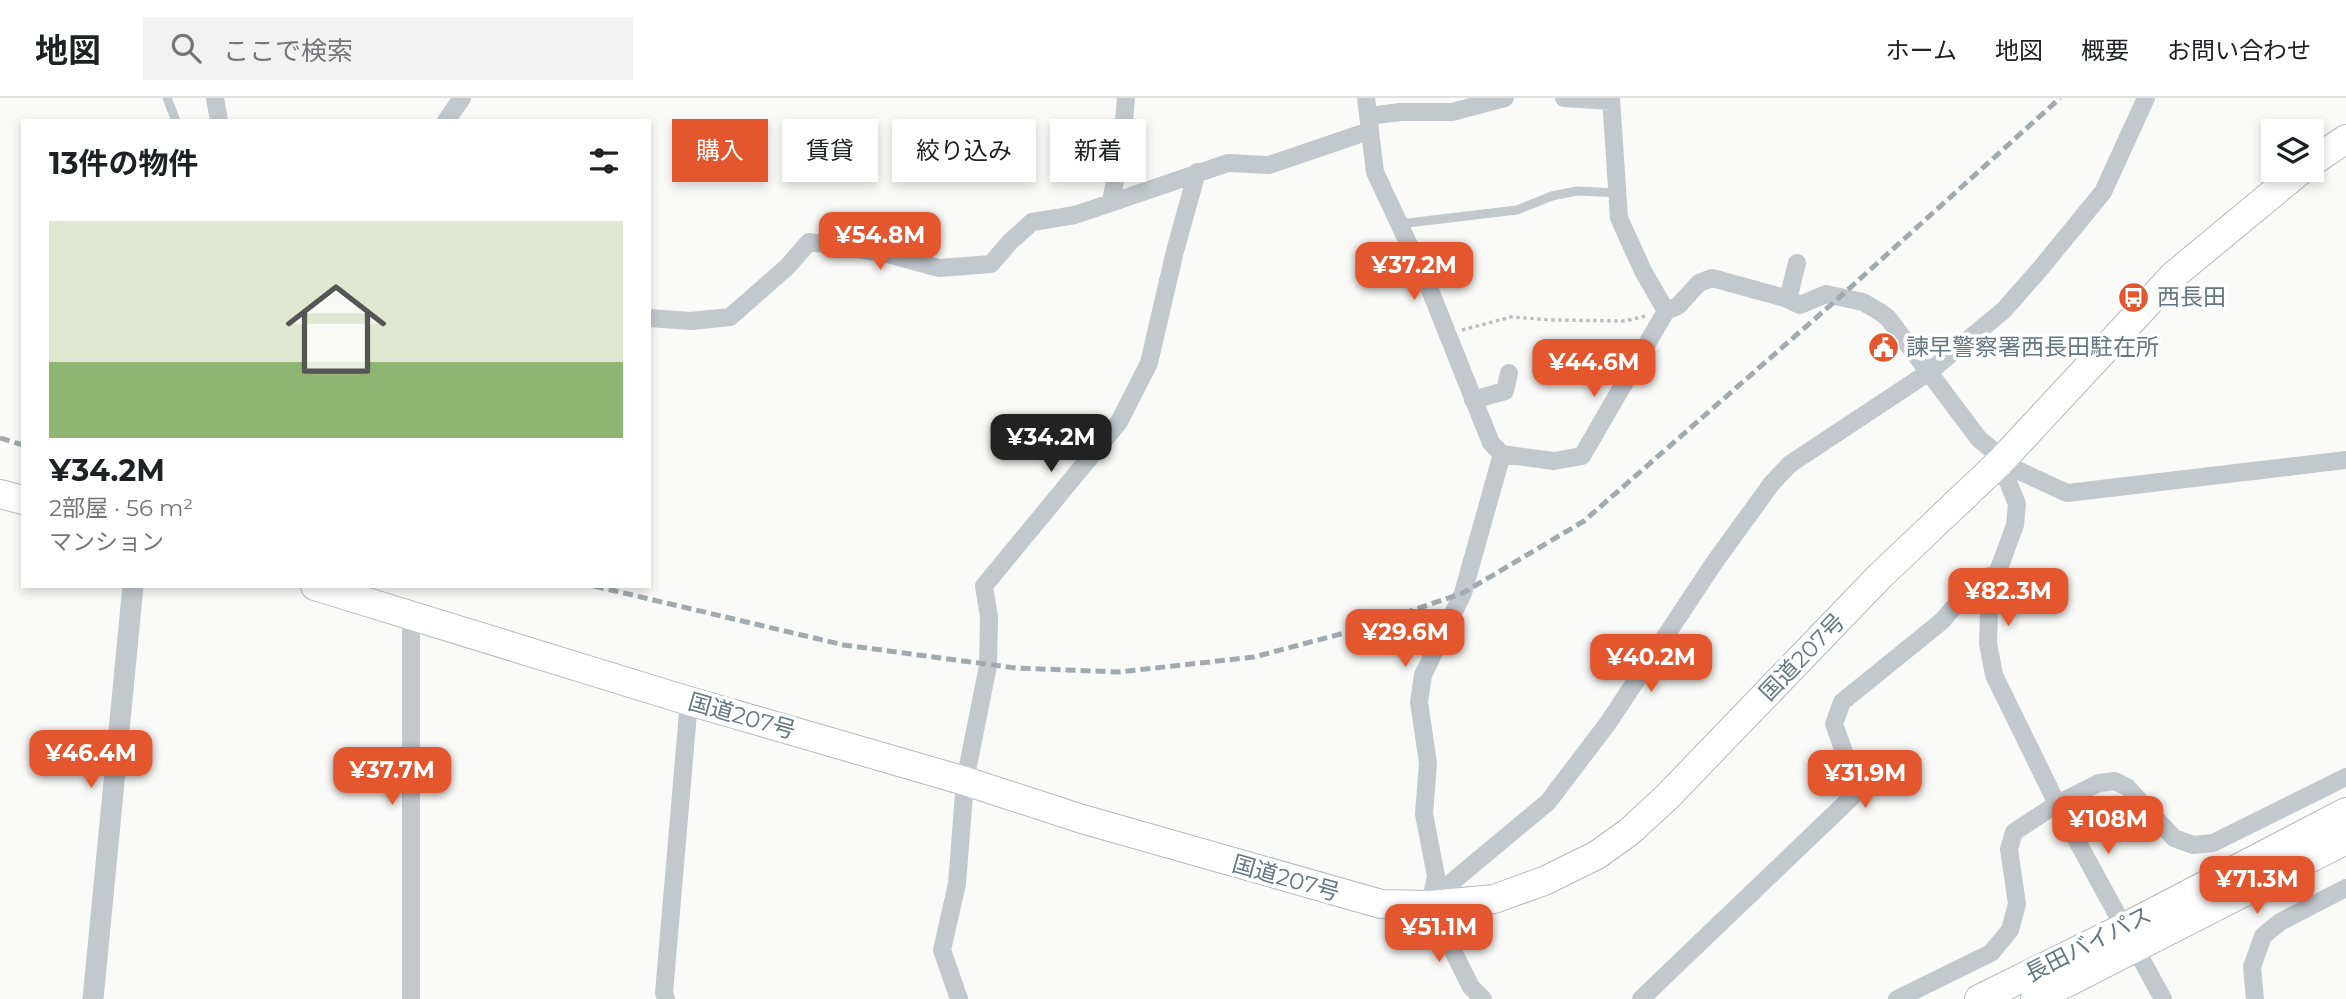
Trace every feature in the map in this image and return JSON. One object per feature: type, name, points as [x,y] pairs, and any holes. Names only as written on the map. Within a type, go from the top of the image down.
[{"type":"highway","points":[[2324,154],[2346,139]]},
{"type":"highway","name":"国道207号","points":[[322,588],[689,701],[965,781],[1082,819],[1381,904],[1430,905],[1494,899],[1532,886],[1597,855],[1629,832],[1667,797],[1879,577],[2000,461],[2174,275],[2286,182]]},
{"type":"highway","points":[[0,494],[21,499]]},
{"type":"highway","name":"長田バイパス","points":[[2035,999],[2130,938],[2346,811]]},
{"type":"highway","name":"長田バイパス","points":[[1979,999],[2130,938],[2346,840]]},
{"type":"street","points":[[215,98],[219,119]]},
{"type":"street","points":[[447,119],[462,98]]},
{"type":"street","points":[[1111,202],[1122,143],[1126,98]]},
{"type":"street","points":[[651,318],[691,321],[730,317],[788,267],[809,242],[884,253],[939,268],[991,264],[1032,222],[1075,215],[1228,163],[1269,165],[1368,115],[1452,112],[1505,98]]},
{"type":"street","points":[[1564,98],[1611,99],[1619,218],[1643,271],[1666,311]]},
{"type":"street","points":[[1430,905],[1452,882],[1548,802],[1608,723],[1714,563],[1772,483],[1790,464],[1929,372],[2004,310],[2040,270],[2103,192],[2146,98]]},
{"type":"street","points":[[1368,115],[1375,172],[1430,290],[1491,443],[1502,454],[1554,461],[1582,456],[1666,311],[1678,306],[1699,283],[1712,278],[1788,299],[1800,305],[1826,294],[1863,302],[1888,318],[1950,403],[2000,461],[2017,504],[2015,525],[1997,574],[1989,613],[1988,643],[1994,675],[2057,804],[2163,999]]},
{"type":"street","points":[[959,999],[942,950],[957,884],[965,781],[988,666],[989,617],[984,586],[1119,422],[1149,363],[1197,172]]},
{"type":"street","points":[[1788,299],[1797,263]]},
{"type":"street","points":[[1473,400],[1505,391],[1509,373]]},
{"type":"street","points":[[1483,999],[1471,987],[1430,905],[1436,876],[1424,814],[1428,763],[1419,702],[1423,675],[1463,593],[1502,454]]},
{"type":"street","points":[[2000,461],[2067,493],[2346,460]]},
{"type":"street","points":[[1642,999],[1853,796],[1853,777],[1834,724],[1842,702],[1942,621],[1978,579],[1997,574]]},
{"type":"street","points":[[93,999],[133,588]]},
{"type":"street","points":[[411,615],[411,999]]},
{"type":"street","points":[[666,999],[664,993],[689,701]]},
{"type":"street","points":[[1897,999],[1991,953],[2010,930],[2017,904],[2009,849],[2014,832],[2057,804],[2099,783],[2115,781],[2127,787],[2174,838],[2193,845],[2213,842],[2346,777]]},
{"type":"street","points":[[2255,999],[2252,967],[2263,936],[2280,922],[2346,888]]},
{"type":"lane","points":[[167,98],[175,119]]},
{"type":"lane","points":[[1399,224],[1517,210],[1552,196],[1577,191],[1618,193]]},
{"type":"path","points":[[1447,334],[1511,317],[1625,321],[1666,311]]},
{"type":"railway","points":[[602,588],[844,645],[1016,668],[1119,672],[1254,657],[1352,631],[1463,593],[1584,521],[1841,296],[2060,98]]},
{"type":"railway","points":[[0,438],[21,444]]},
{"type":"place","name":"西長田","points":[[2134,297]]},
{"type":"place","name":"諫早警察署西長田駐在所","points":[[1883,347]]}]
